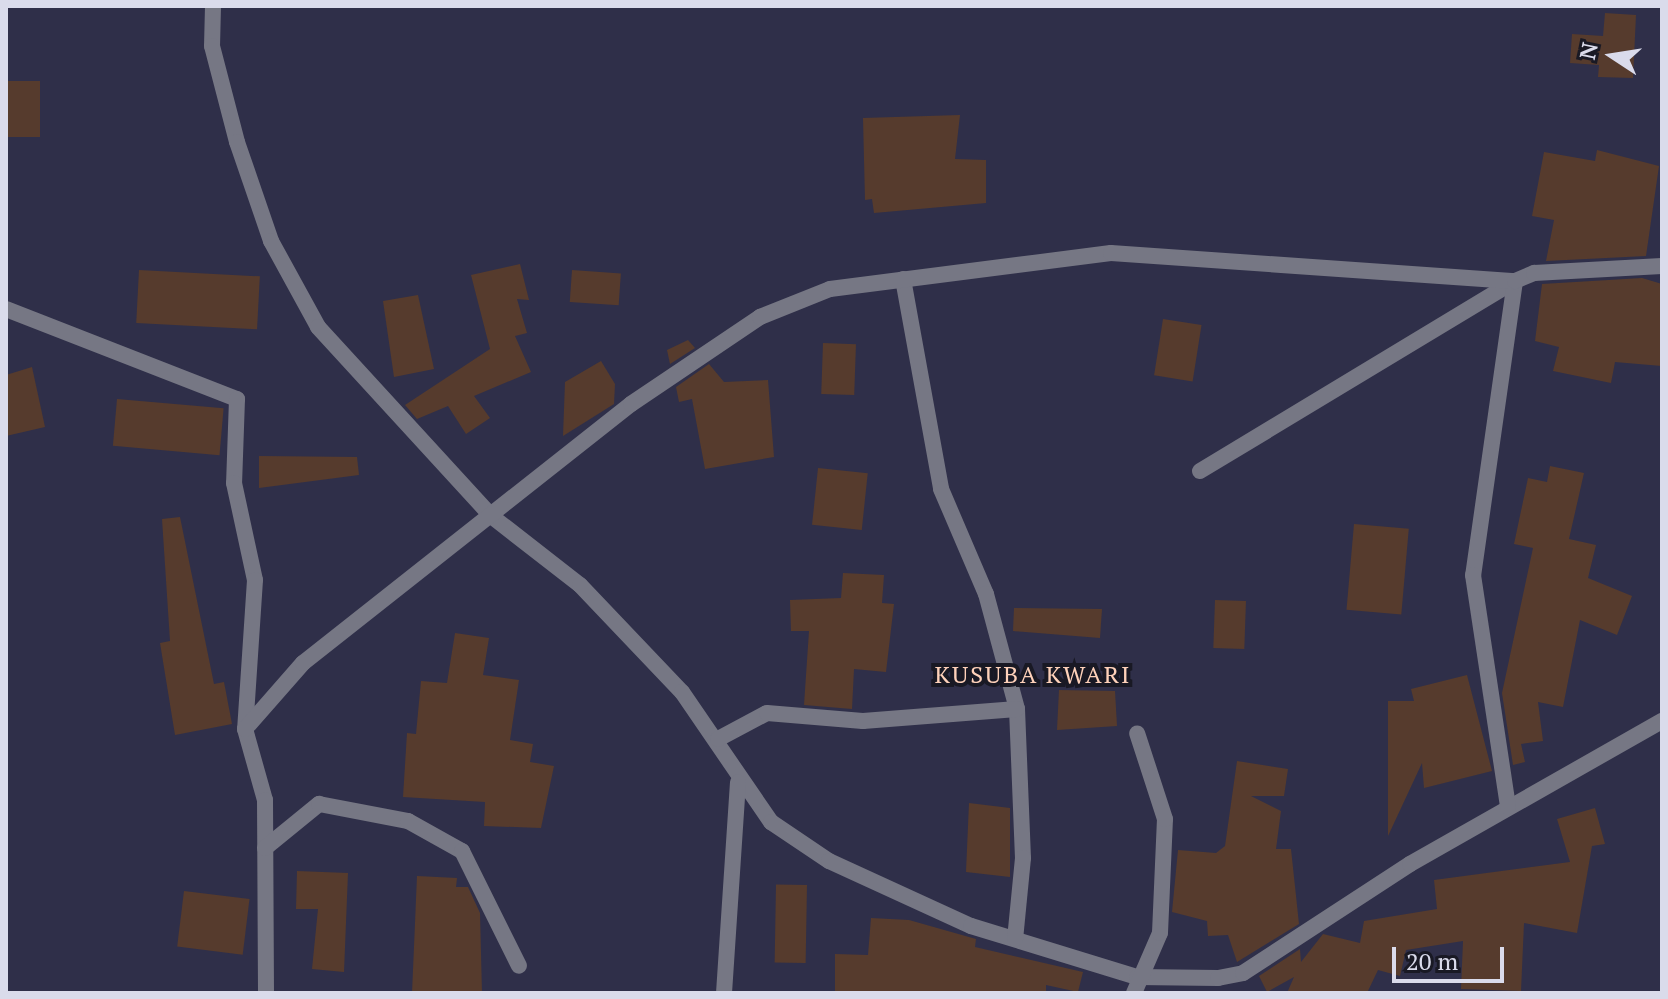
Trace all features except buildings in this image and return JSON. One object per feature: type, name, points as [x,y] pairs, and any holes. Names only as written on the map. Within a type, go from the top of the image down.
[{"type":"street","points":[[213,6],[212,46],[237,142],[271,241],[318,327],[490,515],[580,585],[718,739],[738,782],[796,844],[971,926],[1015,939],[1136,985],[1219,986],[1508,806],[1662,721]]},
{"type":"street","points":[[245,729],[303,663],[631,404],[760,317],[830,289],[1111,253],[1515,281]]},
{"type":"street","points":[[1200,471],[1515,281],[1534,273],[1662,266]]},
{"type":"street","points":[[903,279],[941,489],[986,594],[1017,709],[1023,858],[1015,939]]},
{"type":"street","points":[[1508,806],[1473,575],[1515,281]]},
{"type":"street","points":[[6,309],[237,399],[234,483],[257,611],[245,729],[265,800],[266,993]]},
{"type":"street","points":[[718,739],[767,713],[863,721],[1017,709]]},
{"type":"street","points":[[1136,985],[1160,933],[1165,819],[1137,733]]},
{"type":"street","points":[[724,993],[738,782]]},
{"type":"street","points":[[265,848],[319,804],[408,821],[462,851],[519,966]]},
{"type":"district","name":"KUSUBA KWARI","points":[[1033,675]]}]
